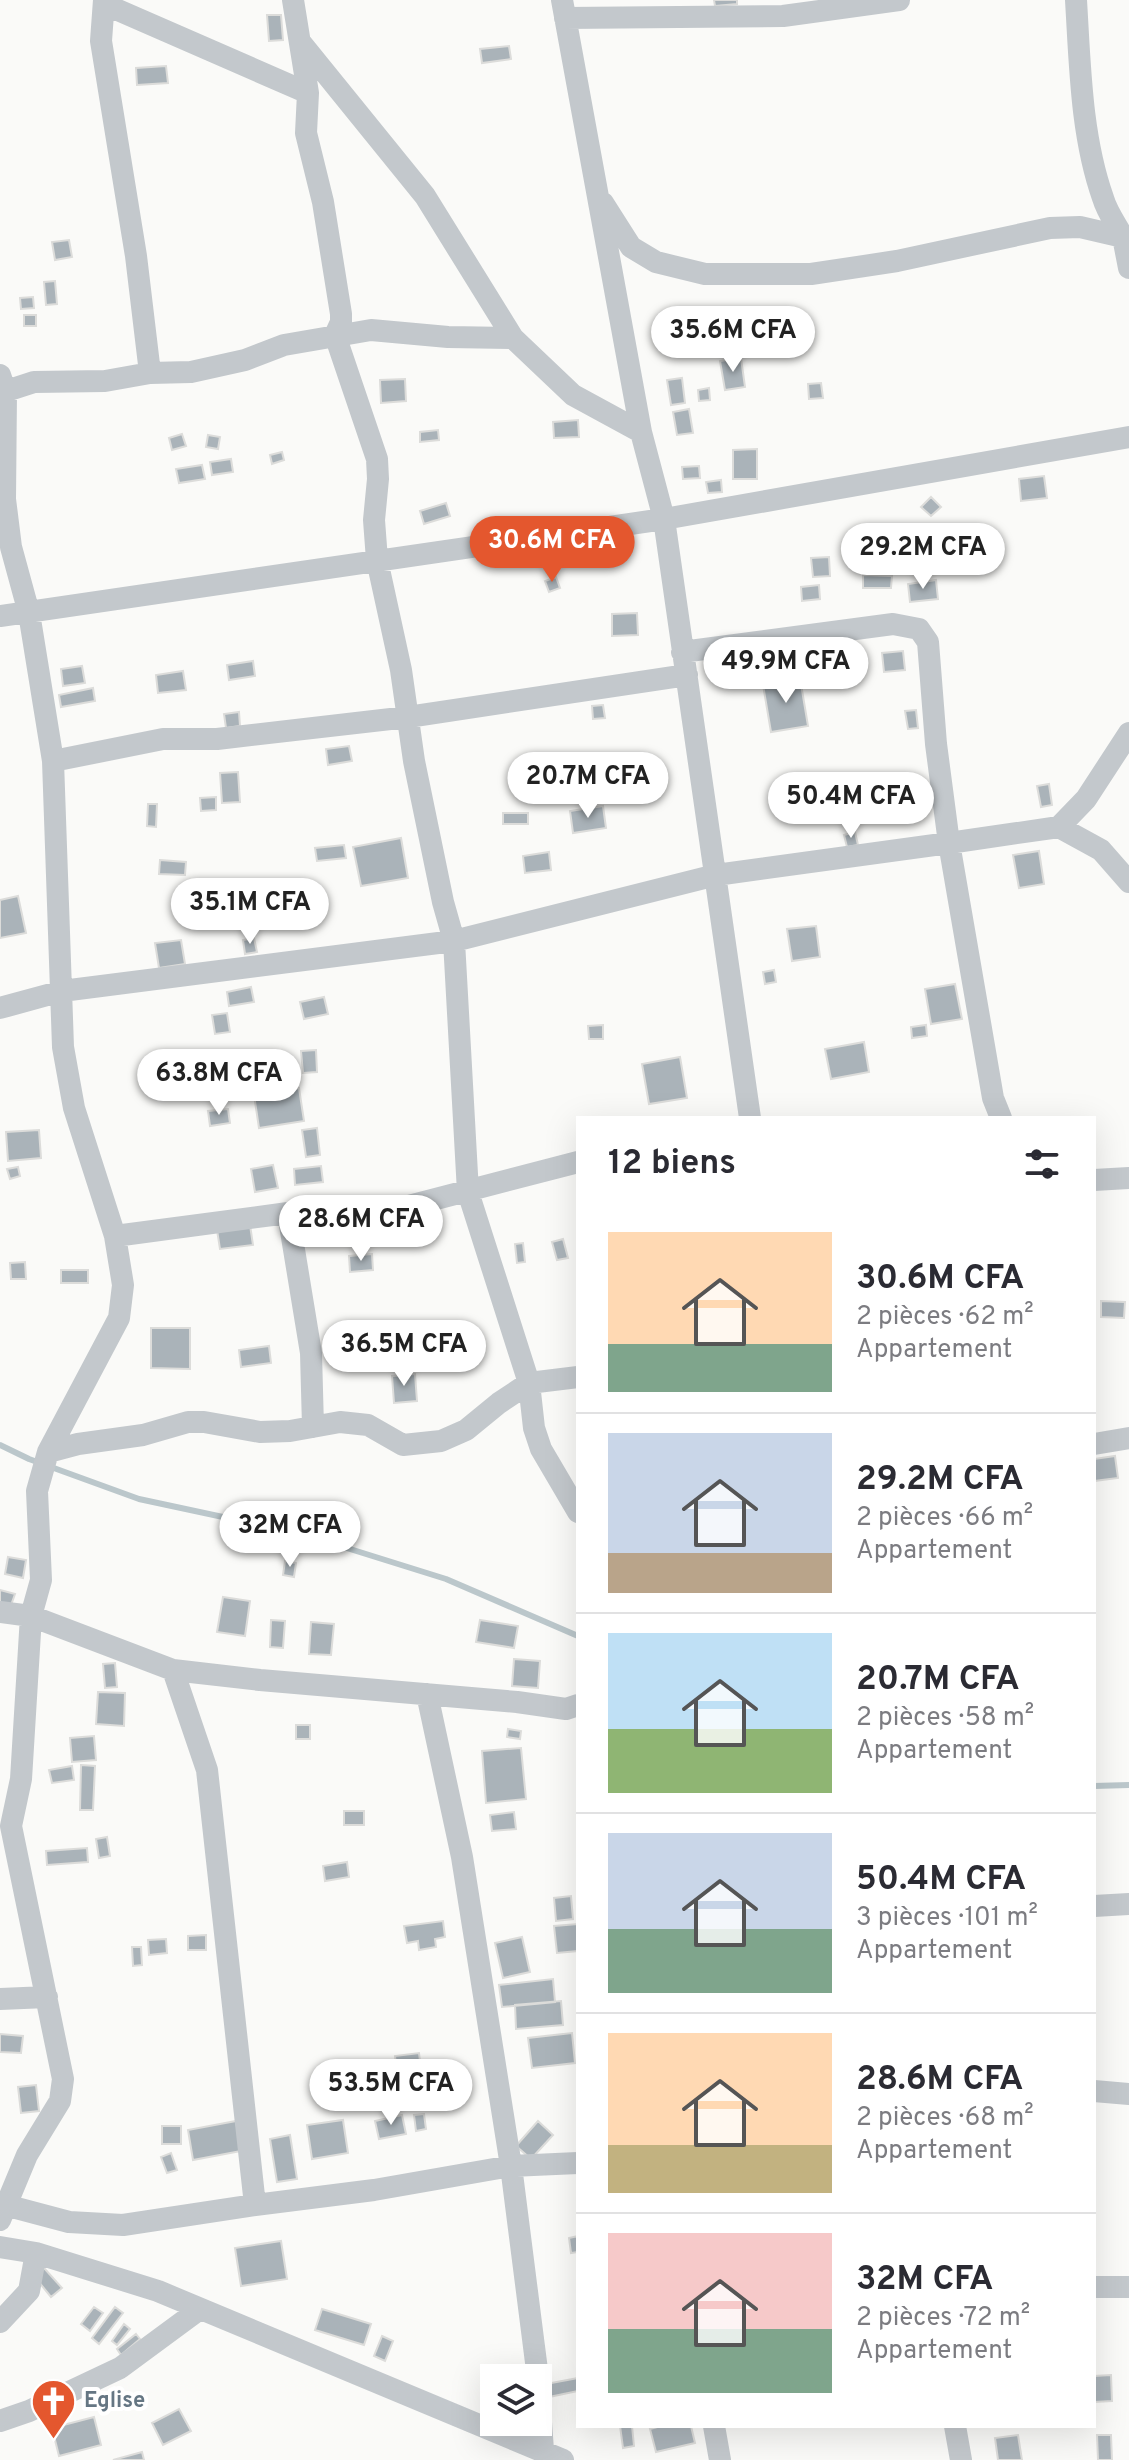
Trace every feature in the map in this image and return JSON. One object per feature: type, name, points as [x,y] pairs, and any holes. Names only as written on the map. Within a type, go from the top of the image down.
[{"type":"street","points":[[293,0],[308,93],[306,133],[323,202],[341,314],[335,335],[377,459],[374,520],[377,560],[414,761],[454,941],[468,1192],[529,1383],[534,1428],[541,1449],[576,1509]]},
{"type":"street","points":[[750,1116],[664,519],[641,432],[564,9],[783,16],[899,0]]},
{"type":"street","points":[[1076,0],[1080,67],[1092,158],[1103,201],[1126,238],[1129,268]]},
{"type":"street","points":[[150,373],[136,256],[101,41],[104,2],[308,93]]},
{"type":"street","points":[[298,39],[425,196],[513,338],[573,395],[641,432]]},
{"type":"street","points":[[596,191],[631,247],[656,262],[705,274],[811,274],[897,261],[1050,228],[1080,227],[1126,238]]},
{"type":"street","points":[[513,338],[448,337],[371,330],[284,345],[225,365],[191,372],[150,373],[105,381],[34,382],[2,387],[5,499],[11,547],[29,613],[53,761],[63,1047],[74,1108],[115,1236],[123,1285],[119,1318],[48,1452],[37,1491],[41,1580],[31,1616],[21,1779],[11,1826],[63,2079],[60,2101],[27,2155],[2,2213],[123,2225],[374,2190],[511,2166],[576,2163]]},
{"type":"street","points":[[0,616],[664,519],[1129,437]]},
{"type":"street","points":[[682,652],[893,624],[919,629],[928,642],[936,744],[949,843],[993,1098],[1000,1116]]},
{"type":"street","points":[[53,761],[163,739],[217,739],[408,717],[687,675]]},
{"type":"street","points":[[1059,827],[1086,799],[1129,733]]},
{"type":"street","points":[[0,1008],[62,991],[454,941],[716,875],[1059,827],[1101,850],[1129,882]]},
{"type":"street","points":[[115,1236],[288,1213],[409,1206],[576,1163]]},
{"type":"street","points":[[1096,1180],[1129,1178]]},
{"type":"street","points":[[288,1213],[311,1353],[313,1427]]},
{"type":"street","points":[[48,1452],[78,1444],[143,1435],[188,1422],[260,1432],[313,1427],[330,1422],[361,1423],[403,1445],[441,1441],[466,1430],[529,1383],[576,1377]]},
{"type":"street","points":[[1096,1444],[1129,1438]]},
{"type":"street","points":[[0,1612],[31,1616],[173,1670],[574,1711]]},
{"type":"street","points":[[173,1670],[207,1770],[255,2205]]},
{"type":"street","points":[[427,1694],[462,1857],[511,2166],[536,2364]]},
{"type":"street","points":[[1096,1906],[1129,1904]]},
{"type":"street","points":[[0,1999],[47,1997]]},
{"type":"street","points":[[1096,2091],[1129,2094]]},
{"type":"street","points":[[0,2247],[36,2253],[158,2291],[563,2460]]},
{"type":"street","points":[[0,2322],[29,2291],[36,2253]]},
{"type":"street","points":[[1096,2287],[1129,2287]]},
{"type":"street","points":[[0,2421],[29,2411],[120,2368],[200,2309]]},
{"type":"street","points":[[714,2428],[720,2460]]},
{"type":"street","points":[[955,2428],[961,2460]]},
{"type":"street","points":[[542,2436],[543,2450]]},
{"type":"building","points":[[714,0],[737,0],[737,4],[715,6]]},
{"type":"building","points":[[267,15],[281,15],[283,40],[269,41]]},
{"type":"building","points":[[509,46],[511,59],[482,63],[480,49]]},
{"type":"building","points":[[166,66],[168,83],[137,85],[136,68]]},
{"type":"building","points":[[69,240],[72,257],[55,260],[52,242]]},
{"type":"building","points":[[55,281],[57,304],[46,305],[44,282]]},
{"type":"building","points":[[33,297],[34,308],[21,309],[20,298]]},
{"type":"building","points":[[24,315],[36,315],[36,326],[24,326]]},
{"type":"building","points":[[741,358],[745,387],[725,390],[720,361]]},
{"type":"building","points":[[682,378],[685,403],[671,405],[667,380]]},
{"type":"building","points":[[405,379],[406,401],[381,403],[380,380]]},
{"type":"building","points":[[821,383],[823,398],[809,399],[808,384]]},
{"type":"building","points":[[709,388],[710,400],[699,401],[698,390]]},
{"type":"building","points":[[689,409],[693,433],[677,435],[673,412]]},
{"type":"building","points":[[578,420],[579,437],[554,438],[553,422]]},
{"type":"building","points":[[438,430],[439,440],[420,442],[420,432]]},
{"type":"building","points":[[182,434],[186,446],[172,450],[169,438]]},
{"type":"building","points":[[208,435],[220,437],[218,449],[206,447]]},
{"type":"building","points":[[757,449],[757,479],[733,479],[733,450]]},
{"type":"building","points":[[282,452],[284,460],[272,464],[270,455]]},
{"type":"building","points":[[231,459],[233,472],[212,475],[210,462]]},
{"type":"building","points":[[202,465],[205,479],[179,483],[176,469]]},
{"type":"building","points":[[699,466],[700,478],[683,479],[682,467]]},
{"type":"building","points":[[1044,476],[1047,498],[1021,501],[1019,479]]},
{"type":"building","points":[[721,480],[722,492],[708,493],[706,482]]},
{"type":"building","points":[[931,497],[941,507],[931,516],[921,507]]},
{"type":"building","points":[[446,503],[450,516],[424,524],[420,511]]},
{"type":"building","points":[[829,557],[830,576],[813,577],[811,558]]},
{"type":"building","points":[[863,575],[892,576],[891,588],[863,588]]},
{"type":"building","points":[[556,577],[560,588],[549,592],[545,581]]},
{"type":"building","points":[[936,580],[938,599],[910,602],[908,584]]},
{"type":"building","points":[[819,585],[820,599],[802,601],[801,587]]},
{"type":"building","points":[[637,613],[638,635],[612,636],[612,614]]},
{"type":"building","points":[[903,651],[905,670],[884,672],[882,653]]},
{"type":"building","points":[[253,661],[255,676],[229,680],[227,665]]},
{"type":"building","points":[[82,666],[85,683],[63,686],[61,669]]},
{"type":"building","points":[[183,671],[186,690],[158,693],[156,675]]},
{"type":"building","points":[[800,678],[808,726],[771,732],[763,685]]},
{"type":"building","points":[[93,688],[95,701],[61,707],[59,695]]},
{"type":"building","points":[[603,705],[605,718],[593,719],[592,706]]},
{"type":"building","points":[[916,710],[918,728],[908,729],[905,711]]},
{"type":"building","points":[[239,712],[240,726],[226,728],[224,714]]},
{"type":"building","points":[[349,746],[352,761],[328,765],[326,749]]},
{"type":"building","points":[[238,772],[240,802],[222,803],[220,773]]},
{"type":"building","points":[[1049,784],[1052,805],[1041,807],[1037,786]]},
{"type":"building","points":[[216,797],[216,810],[201,811],[200,798]]},
{"type":"building","points":[[148,804],[157,804],[156,827],[147,826]]},
{"type":"building","points":[[603,806],[606,828],[573,833],[570,811]]},
{"type":"building","points":[[503,813],[528,813],[528,824],[503,824]]},
{"type":"building","points":[[855,832],[858,845],[847,847],[844,835]]},
{"type":"building","points":[[401,838],[408,878],[361,886],[353,847]]},
{"type":"building","points":[[344,845],[346,858],[317,861],[315,848]]},
{"type":"building","points":[[1039,851],[1044,884],[1019,888],[1013,855]]},
{"type":"building","points":[[549,852],[551,870],[525,873],[523,856]]},
{"type":"building","points":[[160,860],[186,862],[185,875],[159,874]]},
{"type":"building","points":[[18,896],[26,933],[0,938],[0,900]]},
{"type":"building","points":[[816,926],[820,957],[792,961],[787,929]]},
{"type":"building","points":[[254,938],[257,952],[245,954],[243,940]]},
{"type":"building","points":[[181,940],[185,964],[159,968],[155,943]]},
{"type":"building","points":[[774,970],[776,982],[765,984],[763,972]]},
{"type":"building","points":[[955,984],[962,1019],[931,1024],[925,989]]},
{"type":"building","points":[[251,987],[254,1002],[229,1006],[227,992]]},
{"type":"building","points":[[324,997],[328,1014],[304,1019],[300,1002]]},
{"type":"building","points":[[227,1013],[230,1032],[215,1034],[212,1015]]},
{"type":"building","points":[[603,1025],[603,1039],[589,1039],[588,1026]]},
{"type":"building","points":[[926,1025],[927,1036],[912,1038],[911,1027]]},
{"type":"building","points":[[864,1042],[869,1072],[831,1079],[825,1049]]},
{"type":"building","points":[[316,1050],[317,1072],[303,1073],[301,1051]]},
{"type":"building","points":[[680,1057],[687,1098],[649,1104],[642,1064]]},
{"type":"building","points":[[299,1088],[304,1121],[259,1128],[254,1095]]},
{"type":"building","points":[[228,1109],[230,1123],[210,1126],[208,1111]]},
{"type":"building","points":[[317,1128],[320,1155],[306,1157],[302,1130]]},
{"type":"building","points":[[39,1130],[41,1158],[8,1161],[6,1132]]},
{"type":"building","points":[[273,1165],[278,1188],[255,1192],[251,1169]]},
{"type":"building","points":[[321,1166],[323,1182],[295,1185],[294,1169]]},
{"type":"building","points":[[18,1167],[20,1176],[10,1179],[7,1169]]},
{"type":"building","points":[[250,1225],[253,1245],[220,1249],[217,1230]]},
{"type":"building","points":[[563,1239],[568,1258],[557,1260],[552,1242]]},
{"type":"building","points":[[523,1243],[525,1262],[517,1263],[515,1244]]},
{"type":"building","points":[[372,1254],[373,1270],[350,1272],[349,1256]]},
{"type":"building","points":[[25,1262],[26,1279],[11,1279],[10,1263]]},
{"type":"building","points":[[61,1270],[88,1270],[88,1283],[61,1283]]},
{"type":"building","points":[[1101,1301],[1125,1302],[1124,1318],[1101,1317]]},
{"type":"building","points":[[433,1326],[438,1359],[399,1365],[393,1333]]},
{"type":"building","points":[[151,1328],[190,1328],[190,1369],[151,1368]]},
{"type":"building","points":[[377,1328],[379,1341],[351,1344],[350,1331]]},
{"type":"building","points":[[269,1346],[271,1363],[241,1367],[239,1350]]},
{"type":"building","points":[[415,1374],[417,1401],[394,1403],[392,1376]]},
{"type":"building","points":[[1115,1456],[1118,1478],[1096,1481],[1096,1459]]},
{"type":"building","points":[[8,1557],[26,1560],[23,1578],[5,1574]]},
{"type":"building","points":[[285,1561],[296,1563],[294,1577],[283,1575]]},
{"type":"building","points":[[0,1590],[15,1594],[10,1608],[0,1605]]},
{"type":"building","points":[[223,1597],[250,1601],[245,1636],[217,1632]]},
{"type":"building","points":[[271,1620],[285,1621],[283,1648],[270,1647]]},
{"type":"building","points":[[480,1620],[518,1626],[514,1648],[476,1642]]},
{"type":"building","points":[[311,1622],[334,1624],[331,1655],[309,1654]]},
{"type":"building","points":[[514,1659],[540,1661],[538,1688],[512,1686]]},
{"type":"building","points":[[115,1663],[117,1687],[105,1688],[103,1664]]},
{"type":"building","points":[[98,1692],[125,1693],[124,1726],[96,1724]]},
{"type":"building","points":[[296,1725],[310,1725],[310,1739],[296,1739]]},
{"type":"building","points":[[508,1729],[521,1731],[520,1739],[507,1737]]},
{"type":"building","points":[[94,1736],[96,1760],[72,1762],[70,1738]]},
{"type":"building","points":[[521,1748],[526,1799],[486,1803],[482,1751]]},
{"type":"building","points":[[81,1765],[95,1766],[93,1810],[80,1810]]},
{"type":"building","points":[[72,1766],[74,1780],[52,1783],[49,1770]]},
{"type":"building","points":[[344,1811],[364,1811],[364,1825],[344,1825]]},
{"type":"building","points":[[514,1812],[516,1829],[492,1831],[490,1815]]},
{"type":"building","points":[[107,1837],[110,1856],[99,1858],[96,1839]]},
{"type":"building","points":[[87,1848],[88,1862],[47,1865],[46,1851]]},
{"type":"building","points":[[347,1862],[349,1877],[325,1881],[323,1866]]},
{"type":"building","points":[[571,1896],[573,1919],[556,1921],[554,1898]]},
{"type":"building","points":[[443,1921],[445,1937],[435,1939],[436,1947],[419,1950],[418,1941],[407,1943],[404,1926]]},
{"type":"building","points":[[576,1924],[576,1951],[557,1953],[554,1926]]},
{"type":"building","points":[[206,1935],[206,1950],[188,1950],[188,1936]]},
{"type":"building","points":[[522,1937],[530,1972],[503,1978],[495,1943]]},
{"type":"building","points":[[166,1939],[167,1953],[149,1955],[148,1940]]},
{"type":"building","points":[[132,1947],[141,1947],[142,1965],[133,1966]]},
{"type":"building","points":[[553,1979],[555,2002],[502,2007],[499,1985]]},
{"type":"building","points":[[561,2001],[563,2025],[516,2029],[515,2005]]},
{"type":"building","points":[[572,2033],[575,2063],[532,2068],[528,2038]]},
{"type":"building","points":[[0,2034],[23,2036],[21,2053],[0,2052]]},
{"type":"building","points":[[419,2053],[421,2070],[397,2074],[395,2056]]},
{"type":"building","points":[[421,2084],[424,2093],[412,2096],[410,2087]]},
{"type":"building","points":[[36,2085],[39,2111],[21,2113],[18,2087]]},
{"type":"building","points":[[424,2114],[426,2129],[416,2131],[414,2115]]},
{"type":"building","points":[[402,2115],[406,2134],[379,2139],[375,2121]]},
{"type":"building","points":[[343,2120],[348,2153],[312,2159],[307,2125]]},
{"type":"building","points":[[236,2121],[241,2151],[193,2160],[188,2130]]},
{"type":"building","points":[[538,2121],[553,2135],[531,2159],[516,2146]]},
{"type":"building","points":[[162,2126],[181,2126],[181,2144],[162,2144]]},
{"type":"building","points":[[290,2135],[297,2179],[277,2182],[270,2139]]},
{"type":"building","points":[[171,2153],[177,2170],[167,2173],[161,2157]]},
{"type":"building","points":[[576,2236],[576,2252],[571,2253],[569,2238]]},
{"type":"building","points":[[281,2241],[287,2279],[241,2286],[235,2248]]},
{"type":"building","points":[[44,2268],[62,2288],[51,2297],[34,2276]]},
{"type":"building","points":[[94,2307],[103,2313],[90,2331],[81,2324]]},
{"type":"building","points":[[115,2307],[123,2313],[99,2344],[92,2338]]},
{"type":"building","points":[[322,2309],[371,2324],[364,2345],[315,2330]]},
{"type":"building","points":[[124,2324],[130,2329],[117,2345],[112,2341]]},
{"type":"building","points":[[136,2334],[140,2339],[121,2355],[117,2349]]},
{"type":"building","points":[[382,2336],[393,2341],[385,2361],[374,2356]]},
{"type":"building","points":[[1111,2375],[1112,2401],[1096,2402],[1096,2376]]},
{"type":"building","points":[[576,2378],[576,2391],[552,2396],[552,2383]]},
{"type":"building","points":[[179,2409],[191,2431],[163,2445],[152,2423]]},
{"type":"building","points":[[94,2417],[101,2445],[59,2456],[52,2428]]},
{"type":"building","points":[[620,2428],[632,2428],[634,2446],[623,2448]]},
{"type":"building","points":[[691,2428],[695,2443],[656,2452],[650,2429]]},
{"type":"building","points":[[1018,2435],[1022,2460],[998,2460],[995,2438]]},
{"type":"building","points":[[1097,2435],[1111,2435],[1112,2460],[1098,2460]]},
{"type":"building","points":[[142,2452],[144,2460],[113,2460]]},
{"type":"waterway","points":[[0,1445],[29,1459],[139,1499],[302,1534],[446,1579],[576,1635]]},
{"type":"waterway","points":[[1096,1786],[1129,1785]]},
{"type":"place","name":"Eglise","points":[[53,2440]]}]
